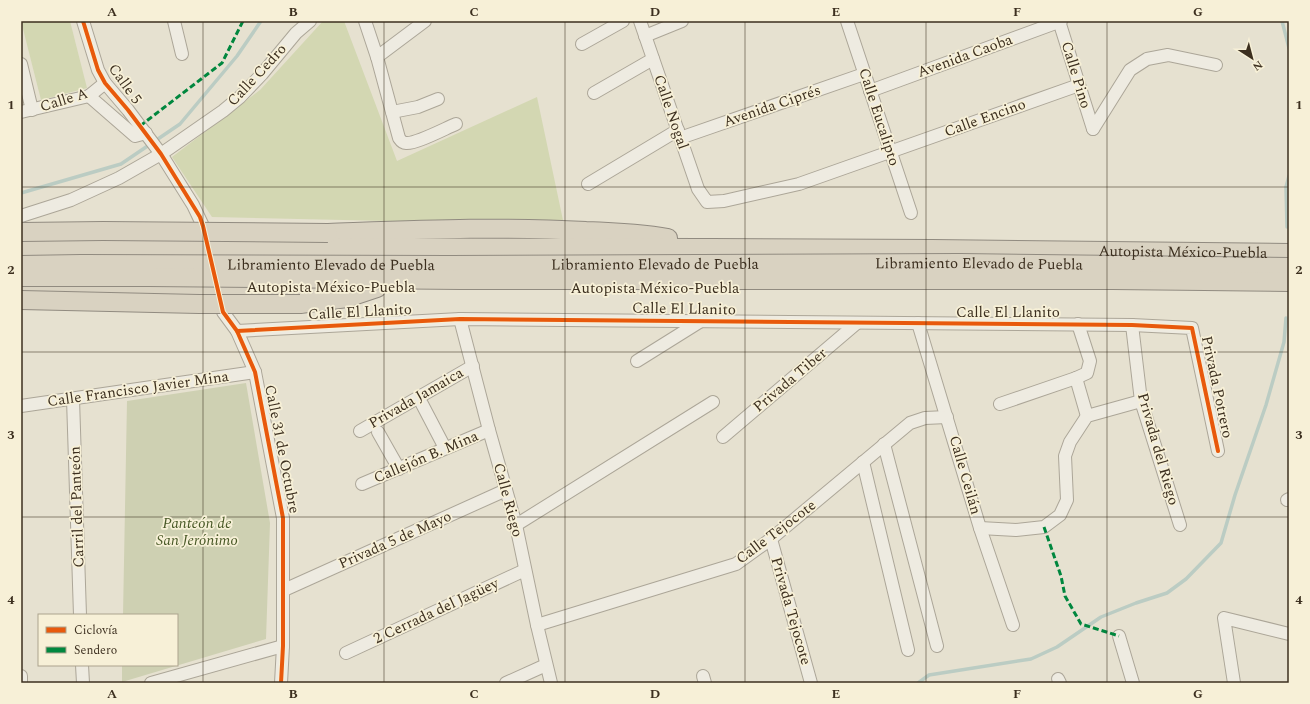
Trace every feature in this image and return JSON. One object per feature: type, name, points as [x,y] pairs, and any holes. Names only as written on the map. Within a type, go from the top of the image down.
[{"type":"highway","points":[[21,232],[103,230],[328,233],[472,228],[547,229],[667,237],[710,248]]},
{"type":"highway","name":"Autopista México-Puebla","points":[[21,247],[933,249],[1284,253]]},
{"type":"highway","name":"Libramiento Elevado de Puebla","points":[[21,265],[960,263],[1289,267]]},
{"type":"highway","name":"Libramiento Elevado de Puebla","points":[[21,278],[149,277],[452,280],[1113,280],[1289,282]]},
{"type":"highway","name":"Autopista México-Puebla","points":[[21,287],[876,287],[1289,291]]},
{"type":"highway","points":[[21,300],[199,304],[300,304],[347,298],[377,288]]},
{"type":"street","name":"Calle 5","points":[[83,21],[98,70],[105,83],[159,152],[193,205],[204,226]]},
{"type":"street","points":[[174,21],[182,54]]},
{"type":"street","name":"Calle Cedro","points":[[21,216],[71,200],[119,178],[223,111],[240,97],[262,74],[296,32],[310,21]]},
{"type":"street","points":[[366,21],[399,138],[402,142],[406,144],[427,137],[456,124]]},
{"type":"street","points":[[377,57],[425,21]]},
{"type":"street","points":[[582,44],[623,21]]},
{"type":"street","name":"Calle Nogal","points":[[640,21],[698,189],[707,202]]},
{"type":"street","points":[[646,36],[682,21]]},
{"type":"street","name":"Calle Eucalipto","points":[[847,21],[911,213]]},
{"type":"street","name":"Calle Pino","points":[[1060,21],[1093,129],[1130,70],[1147,59],[1168,55],[1216,65]]},
{"type":"street","name":"Avenida Caoba","points":[[870,91],[1060,21]]},
{"type":"street","points":[[594,93],[653,59]]},
{"type":"street","points":[[21,64],[26,111]]},
{"type":"street","name":"Avenida Ciprés","points":[[588,184],[679,134],[864,74]]},
{"type":"street","name":"Calle A","points":[[26,111],[89,96],[105,83]]},
{"type":"street","name":"Calle Encino","points":[[707,202],[724,202],[799,184],[1079,84]]},
{"type":"street","points":[[89,96],[135,136],[147,135]]},
{"type":"street","points":[[392,112],[418,107],[438,99]]},
{"type":"street","name":"Calle 31 de Octubre","points":[[223,312],[237,331],[255,372],[284,518],[283,646],[281,683]]},
{"type":"street","name":"Calle El Llanito","points":[[237,331],[460,319],[1078,324],[1192,328]]},
{"type":"street","name":"Calle Riego","points":[[460,319],[516,525],[551,683]]},
{"type":"street","points":[[637,361],[701,321]]},
{"type":"street","name":"Privada Tiber","points":[[724,437],[858,323]]},
{"type":"street","name":"Calle Ceilán","points":[[918,323],[980,528],[1013,625]]},
{"type":"street","points":[[1000,404],[1087,373],[1090,364],[1078,324]]},
{"type":"street","name":"Privada del Riego","points":[[1132,325],[1141,402],[1180,525]]},
{"type":"street","name":"Privada Potrero","points":[[1192,328],[1218,451]]},
{"type":"street","name":"Privada Jamaica","points":[[360,430],[473,366]]},
{"type":"street","name":"Calle Francisco Javier Mina","points":[[21,406],[255,372]]},
{"type":"street","points":[[1076,378],[1087,416]]},
{"type":"street","name":"Carril del Panteón","points":[[73,399],[80,614]]},
{"type":"street","points":[[516,525],[713,402]]},
{"type":"street","points":[[980,528],[1016,530],[1044,528],[1060,515],[1067,500],[1065,456],[1070,442],[1087,416],[1141,402]]},
{"type":"street","points":[[422,404],[445,448]]},
{"type":"street","name":"Calle Tejocote","points":[[537,625],[736,564],[771,539],[910,423],[925,418],[947,416]]},
{"type":"street","name":"Callejón B. Mina","points":[[362,484],[489,430]]},
{"type":"street","points":[[378,432],[399,469]]},
{"type":"street","points":[[884,444],[937,646]]},
{"type":"street","points":[[863,462],[908,650]]},
{"type":"street","name":"Privada 5 de Mayo","points":[[284,590],[506,490]]},
{"type":"street","name":"Privada Tejocote","points":[[771,539],[811,683]]},
{"type":"street","name":"2 Cerrada del Jagüey","points":[[346,653],[525,570]]},
{"type":"street","points":[[1234,683],[1224,618],[1289,634]]},
{"type":"street","points":[[1119,636],[1133,683]]},
{"type":"street","points":[[151,683],[283,646]]},
{"type":"street","points":[[506,683],[546,665]]},
{"type":"street","points":[[82,666],[83,683]]},
{"type":"street","points":[[21,676],[21,683]]},
{"type":"green space","points":[[21,21],[70,21],[87,88],[41,100]]},
{"type":"green space","points":[[323,21],[344,21],[397,161],[537,97],[564,225],[212,217],[172,157],[260,90]]},
{"type":"green space","name":"Panteón de San Jerónimo","points":[[246,383],[270,523],[266,639],[178,665],[178,614],[123,614],[127,401]]},
{"type":"green space","name":"Panteón de San Jerónimo","points":[[122,666],[176,666],[122,682]]},
{"type":"waterway","points":[[21,193],[121,164],[180,124],[237,56],[261,21]]},
{"type":"waterway","points":[[1282,21],[1289,48]]},
{"type":"waterway","points":[[1287,227],[1286,187],[1289,176]]},
{"type":"waterway","points":[[918,683],[929,675],[1031,659],[1057,647],[1101,617],[1167,593],[1186,579],[1221,543],[1235,495],[1266,405],[1284,342],[1286,318]]},
{"type":"marked path","points":[[140,126],[222,63],[243,21]]},
{"type":"marked path","points":[[1044,527],[1061,576],[1065,596],[1081,624],[1119,636]]},
{"type":"cycle path","points":[[83,21],[98,70],[105,83],[128,110],[161,154],[200,217],[223,312],[237,331],[255,372],[283,518],[283,646],[281,683]]},
{"type":"cycle path","points":[[237,331],[460,319],[1132,325],[1192,328],[1218,451]]}]
